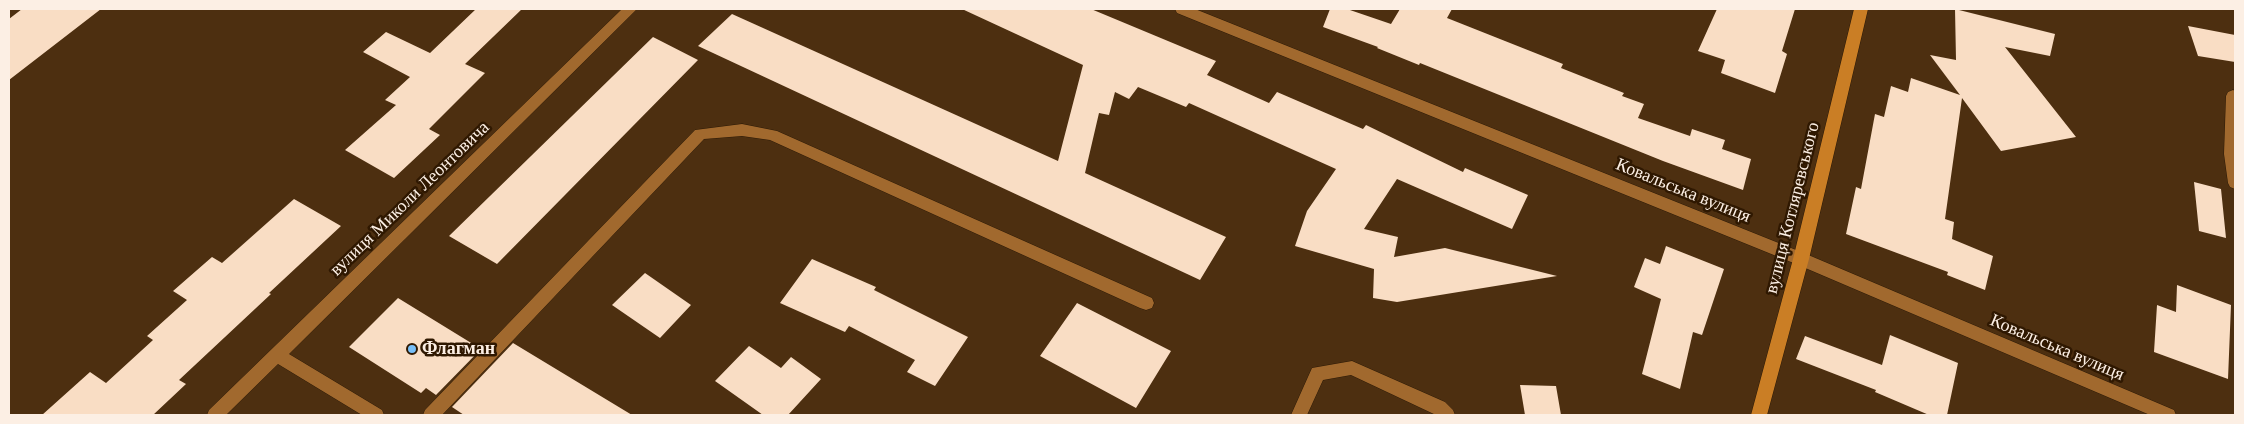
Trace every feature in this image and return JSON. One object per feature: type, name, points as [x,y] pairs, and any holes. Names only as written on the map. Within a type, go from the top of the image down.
[{"type":"main road","name":"вулиця Котляревського","points":[[1759,415],[1801,259],[1861,9]]},
{"type":"street","name":"вулиця Миколи Леонтовича","points":[[215,415],[630,9]]},
{"type":"street","name":"Ковальська вулиця","points":[[1182,9],[1801,259],[2168,415]]},
{"type":"street","points":[[2233,96],[2231,154],[2235,184]]},
{"type":"street","points":[[431,415],[700,134],[742,130],[772,135],[1146,303]]},
{"type":"street","points":[[277,355],[376,415]]},
{"type":"street","points":[[1299,415],[1318,373],[1352,368],[1439,408],[1447,415]]},
{"type":"building","points":[[22,9],[101,9],[9,80],[9,19]]},
{"type":"building","points":[[476,9],[522,9],[465,64],[485,73],[429,129],[440,135],[394,178],[345,150],[396,105],[385,100],[410,77],[363,52],[386,32],[430,53]]},
{"type":"building","points":[[962,9],[1091,9],[1216,61],[1207,75],[1269,103],[1277,92],[1363,129],[1366,125],[1463,172],[1465,168],[1528,195],[1512,229],[1397,179],[1364,229],[1398,237],[1394,257],[1445,248],[1557,276],[1397,302],[1373,298],[1374,269],[1295,246],[1307,211],[1336,169],[1189,103],[1186,107],[1138,87],[1129,99],[1115,92],[1109,115],[1099,113],[1085,173],[1226,237],[1200,280],[698,46],[732,14],[1058,161],[1083,65]]},
{"type":"building","points":[[1330,9],[1347,9],[1391,24],[1400,9],[1452,9],[1447,18],[1563,64],[1561,68],[1624,93],[1622,96],[1644,104],[1638,118],[1690,136],[1692,129],[1725,140],[1722,149],[1751,159],[1743,190],[1663,161],[1420,63],[1419,65],[1378,47],[1323,27]]},
{"type":"building","points":[[1717,9],[1795,9],[1782,51],[1787,54],[1775,93],[1721,73],[1725,60],[1698,51]]},
{"type":"building","points":[[1955,9],[2055,34],[2050,56],[2005,47],[2076,137],[2001,151],[1962,98],[1945,219],[1954,222],[1952,239],[1993,256],[1985,290],[1947,275],[1948,272],[1846,234],[1856,187],[1861,189],[1875,114],[1884,117],[1891,86],[1908,92],[1911,78],[1960,95],[1930,55],[1956,60]]},
{"type":"building","points":[[2188,26],[2235,35],[2235,62],[2198,56]]},
{"type":"building","points":[[653,37],[698,60],[497,264],[449,236]]},
{"type":"building","points":[[2194,182],[2221,189],[2226,238],[2199,231]]},
{"type":"building","points":[[294,199],[341,226],[179,380],[186,384],[153,415],[42,415],[90,372],[106,383],[153,340],[147,336],[187,300],[173,291],[212,257],[222,263]]},
{"type":"building","points":[[1666,246],[1724,269],[1702,335],[1693,332],[1680,389],[1642,374],[1661,299],[1634,287],[1645,258],[1660,264]]},
{"type":"building","points":[[812,259],[876,287],[874,290],[968,337],[935,386],[907,372],[915,360],[849,326],[845,332],[780,303]]},
{"type":"building","points":[[645,273],[691,305],[660,338],[612,305]]},
{"type":"building","points":[[2177,285],[2231,305],[2228,379],[2154,352],[2157,305],[2176,312]]},
{"type":"building","points":[[398,298],[481,349],[436,395],[426,388],[421,393],[349,347]]},
{"type":"building","points":[[1077,303],[1171,351],[1136,408],[1040,356]]},
{"type":"building","points":[[1890,335],[1958,363],[1947,415],[1929,415],[1875,392],[1876,390],[1796,359],[1805,336],[1882,365]]},
{"type":"building","points":[[513,343],[632,415],[464,415],[452,407]]},
{"type":"building","points":[[749,346],[781,368],[791,357],[821,379],[788,415],[763,415],[715,381]]},
{"type":"building","points":[[1520,385],[1556,386],[1561,415],[1525,415]]},
{"type":"place","name":"Флагман","points":[[412,349]]}]
